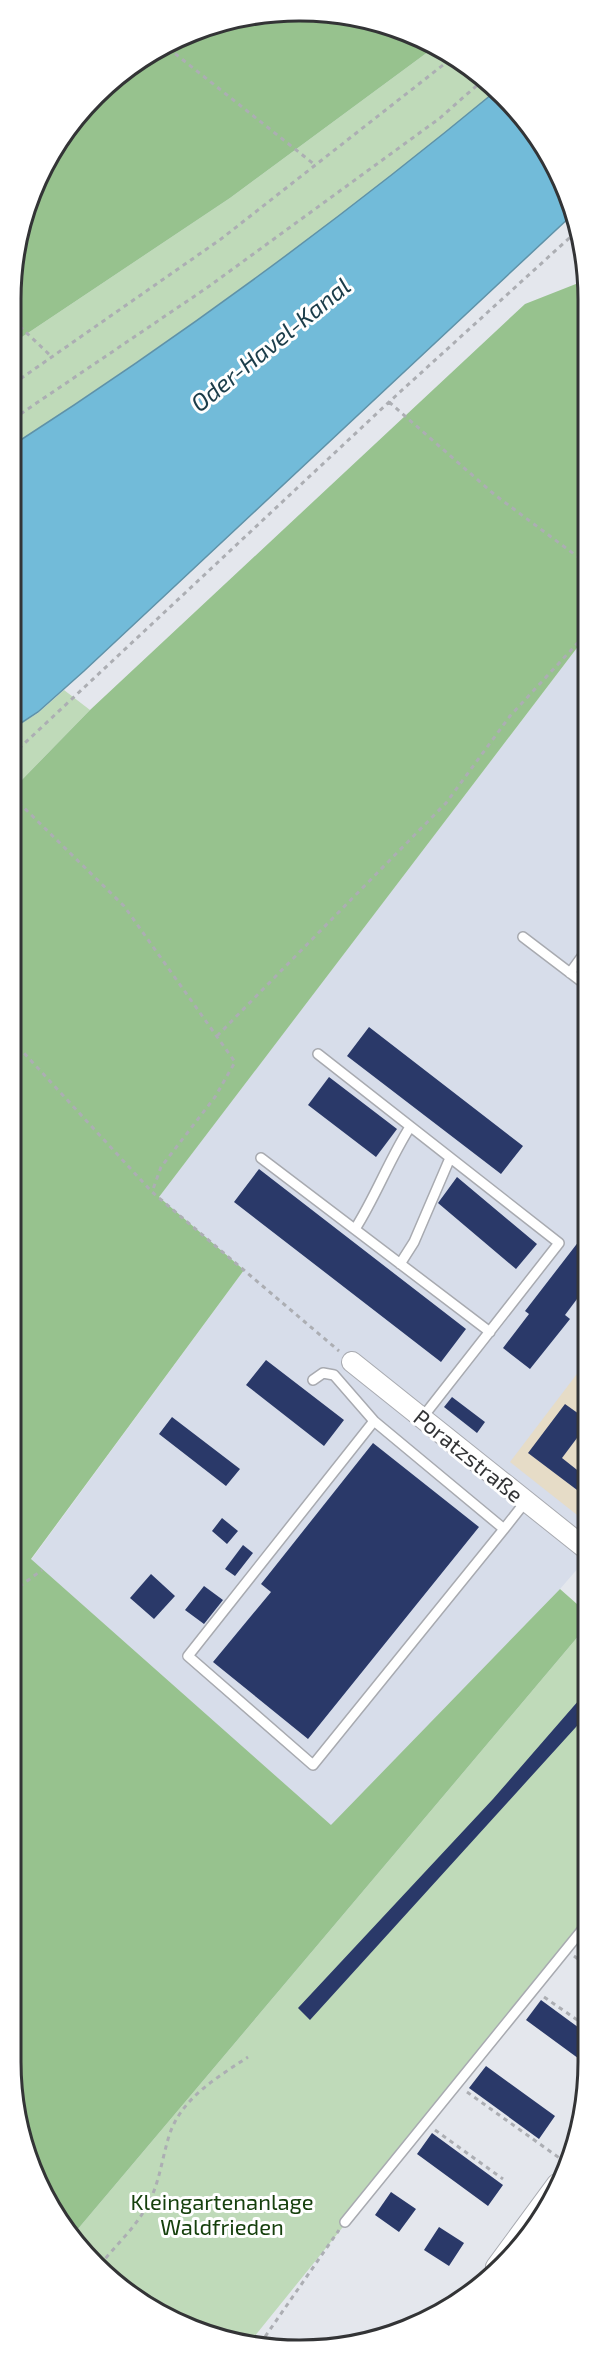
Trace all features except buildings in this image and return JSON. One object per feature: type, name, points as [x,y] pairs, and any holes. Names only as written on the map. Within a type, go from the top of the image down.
[{"type":"street","name":"Poratzstraße","points":[[352,1362],[578,1543]]},
{"type":"lane","points":[[524,937],[578,979]]},
{"type":"lane","points":[[570,973],[578,962]]},
{"type":"lane","points":[[318,1054],[559,1243],[422,1418]]},
{"type":"lane","points":[[355,1229],[375,1197],[393,1153],[411,1127]]},
{"type":"lane","points":[[261,1158],[490,1332]]},
{"type":"lane","points":[[400,1264],[414,1242],[450,1158]]},
{"type":"lane","points":[[313,1380],[323,1373],[334,1375],[374,1421],[504,1529]]},
{"type":"lane","points":[[374,1421],[188,1656],[313,1765],[526,1501]]},
{"type":"lane","points":[[345,2222],[578,1934]]},
{"type":"path","points":[[173,52],[315,165]]},
{"type":"path","points":[[21,378],[221,239],[446,63]]},
{"type":"path","points":[[21,414],[208,287],[440,118],[477,85]]},
{"type":"path","points":[[21,747],[389,402],[571,236]]},
{"type":"path","points":[[21,328],[52,357]]},
{"type":"path","points":[[389,402],[495,495],[578,557]]},
{"type":"path","points":[[217,1036],[446,803],[510,716],[578,643]]},
{"type":"path","points":[[21,805],[124,906],[235,1062],[215,1097],[161,1167],[152,1192]]},
{"type":"path","points":[[21,1050],[152,1192],[352,1362]]},
{"type":"path","points":[[21,1585],[42,1570]]},
{"type":"path","points":[[533,1989],[578,2020]]},
{"type":"path","points":[[104,2259],[147,2207],[155,2190],[170,2132],[184,2108],[203,2088],[248,2057]]},
{"type":"path","points":[[456,2084],[560,2159]]},
{"type":"path","points":[[424,2122],[503,2179]]},
{"type":"path","points":[[264,2338],[345,2222]]},
{"type":"shaded area","points":[[578,647],[578,1568],[331,1826],[31,1560],[244,1270],[158,1198]]},
{"type":"shaded area","points":[[578,1373],[578,1516],[510,1462]]},
{"type":"green space","points":[[300,21],[354,26],[406,42],[428,52],[230,198],[21,338],[23,263],[30,227],[42,193],[58,160],[90,116],[116,90],[145,68],[193,42],[227,30],[263,23]]},
{"type":"green space","points":[[428,52],[454,68],[489,96],[380,184],[260,275],[21,440],[21,338],[230,198]]},
{"type":"green space","points":[[577,283],[578,647],[159,1197],[244,1270],[31,1559],[331,1825],[560,1589],[578,1605],[578,1636],[78,2229],[58,2201],[42,2168],[30,2134],[23,2098],[21,2062],[21,781],[90,710],[525,304]]},
{"type":"green space","points":[[64,690],[90,710],[21,781],[21,723],[38,713]]},
{"type":"green space","name":"Kleingartenanlage Waldfrieden","points":[[578,1636],[578,1936],[254,2337],[227,2331],[193,2319],[160,2303],[116,2271],[78,2229]]},
{"type":"water","name":"Oder-Havel-Kanal","points":[[489,96],[509,116],[541,160],[557,193],[567,220],[84,671],[38,712],[21,723],[21,440],[200,319],[439,138]]}]
